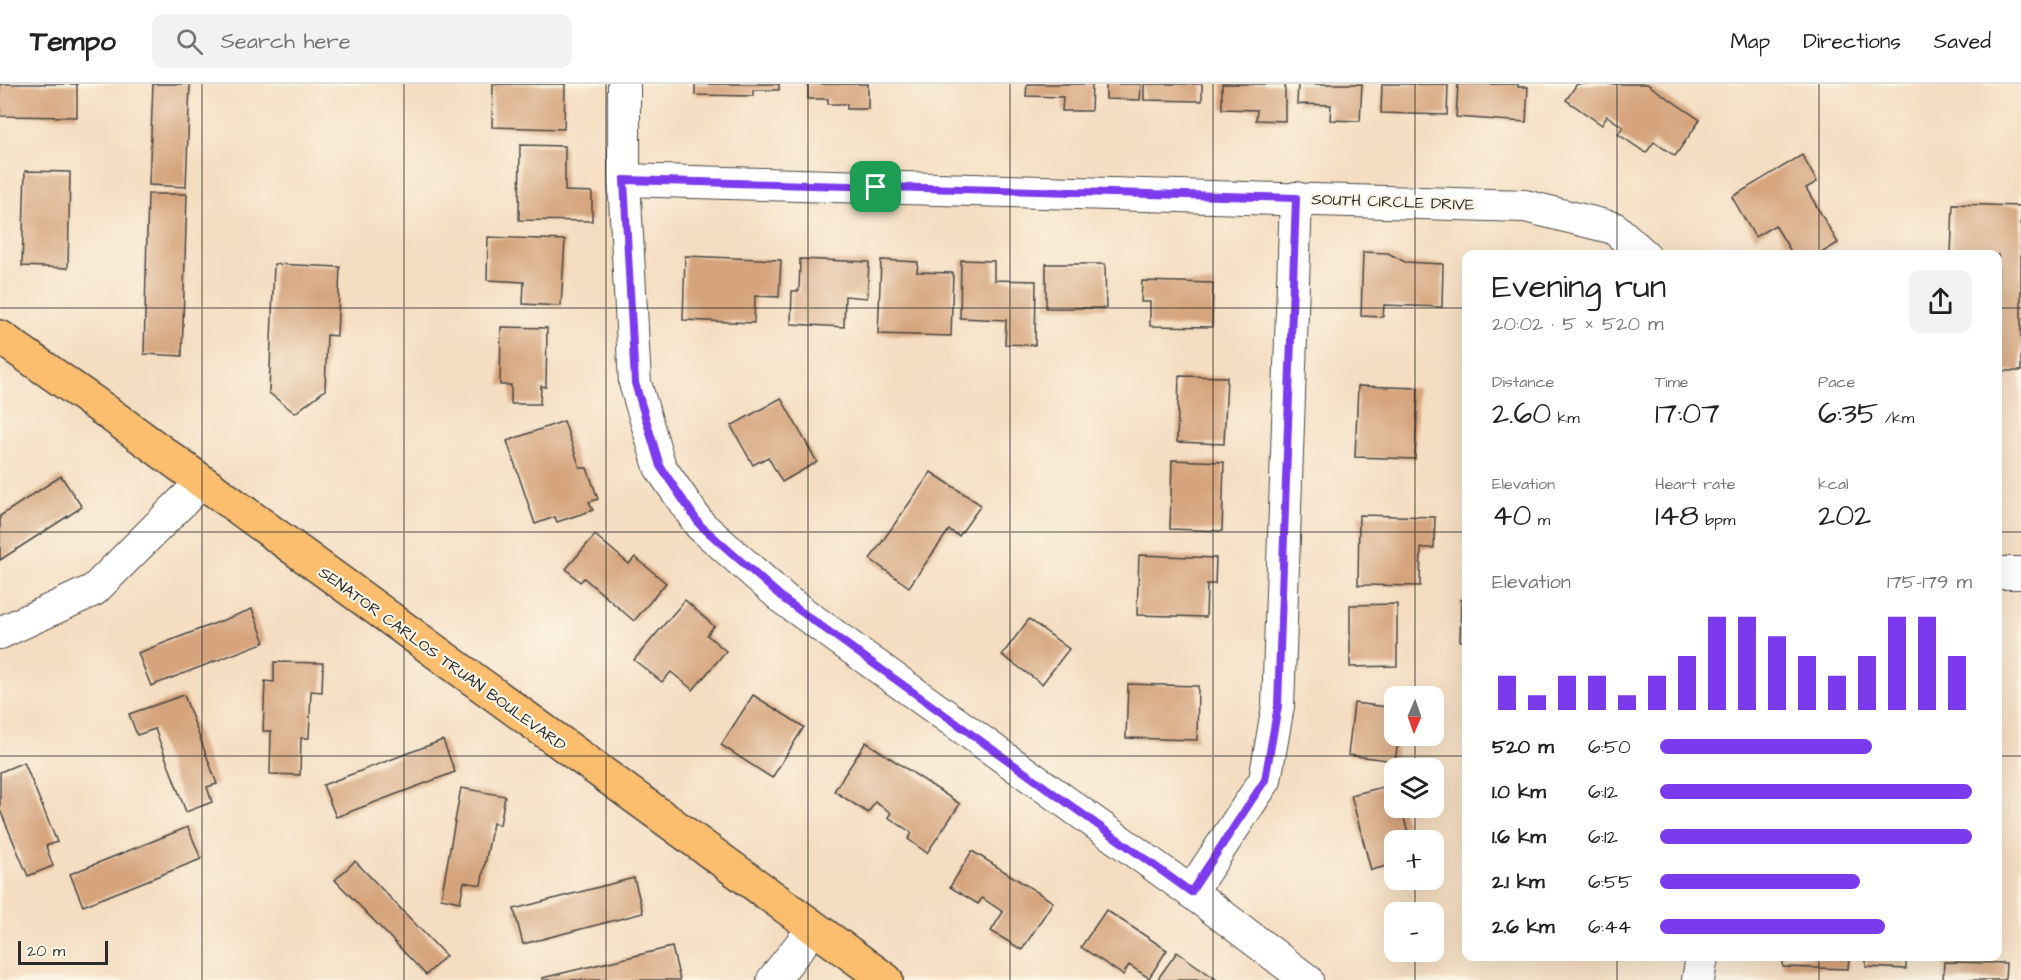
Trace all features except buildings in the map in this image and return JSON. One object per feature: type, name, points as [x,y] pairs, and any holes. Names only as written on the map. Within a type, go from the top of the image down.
[{"type":"main road","name":"SENATOR CARLOS TRUAN BOULEVARD","points":[[0,337],[886,980]]},
{"type":"street","points":[[624,84],[624,180],[635,383],[660,466],[700,525],[785,600],[1191,892],[1308,980]]},
{"type":"street","name":"SOUTH CIRCLE DRIVE","points":[[624,180],[1525,206],[1614,228],[1638,250]]},
{"type":"street","points":[[1191,892],[1265,780],[1278,706],[1296,198]]},
{"type":"street","points":[[0,633],[94,590],[202,482]]},
{"type":"street","points":[[2002,573],[2021,573]]},
{"type":"street","points":[[773,980],[814,928]]},
{"type":"street","points":[[1698,980],[1701,961]]},
{"type":"route","points":[[624,180],[876,187],[1296,198],[1278,706],[1265,780],[1191,892],[785,600],[700,525],[660,466],[635,383],[624,180]]}]
